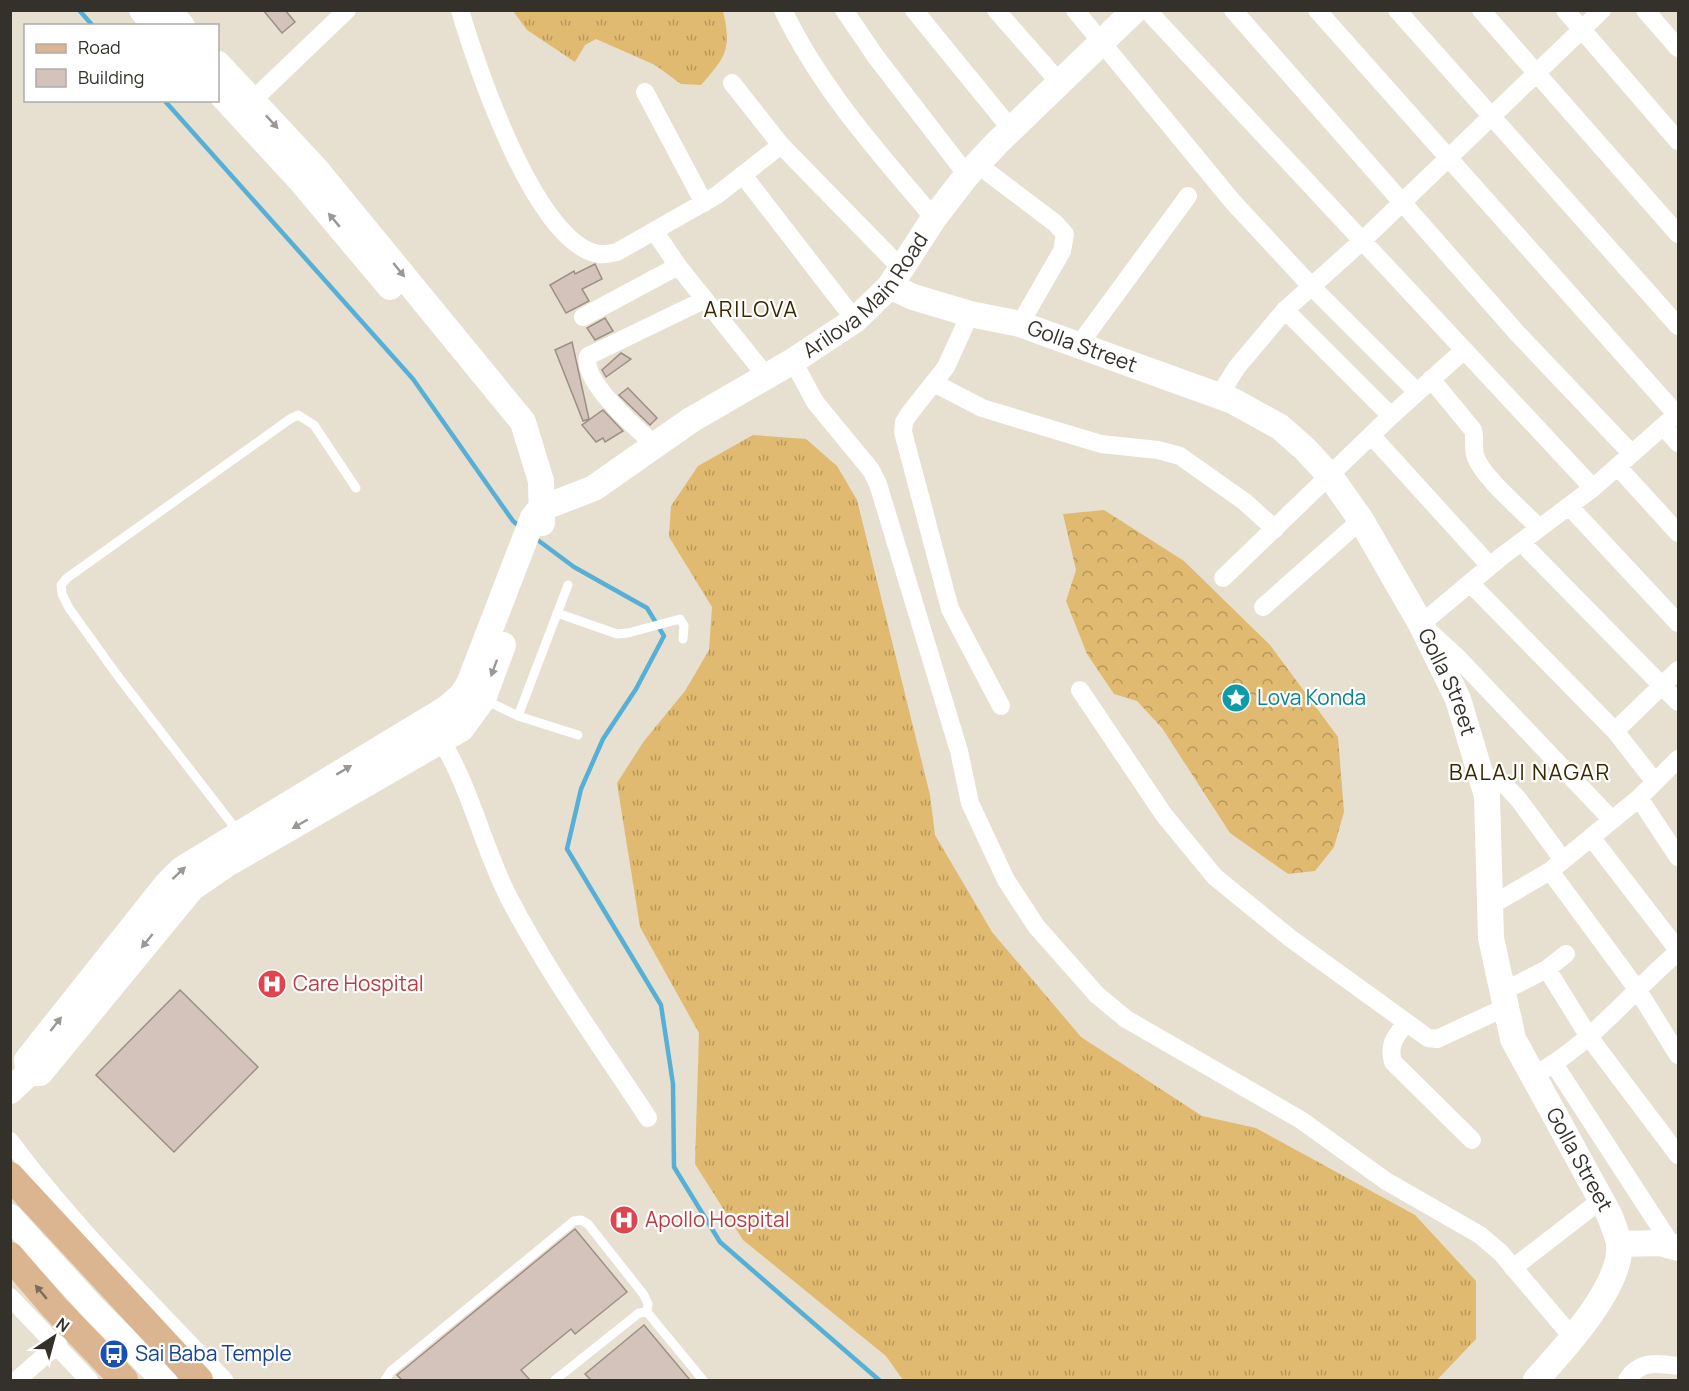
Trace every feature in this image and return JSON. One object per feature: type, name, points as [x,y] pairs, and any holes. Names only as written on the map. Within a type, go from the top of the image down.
[{"type":"main road","points":[[10,1176],[199,1380]]},
{"type":"main road","points":[[10,1256],[54,1307],[124,1380]]},
{"type":"street","points":[[142,10],[173,18]]},
{"type":"street","points":[[252,100],[347,10]]},
{"type":"street","points":[[460,10],[475,62],[503,135],[537,196],[564,231],[584,249],[600,254],[617,252],[704,203],[781,146]]},
{"type":"street","points":[[783,10],[819,77],[848,117],[934,218]]},
{"type":"street","points":[[844,10],[876,57],[972,169],[1055,223],[1065,234],[1062,251],[1020,324]]},
{"type":"street","points":[[914,10],[1011,129]]},
{"type":"street","points":[[996,10],[1060,82]]},
{"type":"street","points":[[1075,10],[1233,202],[1312,287],[1417,392]]},
{"type":"street","name":"Arilova Main Road","points":[[535,533],[655,445],[793,361],[855,320],[896,277],[934,218],[972,169],[1135,10]]},
{"type":"street","points":[[1147,10],[1361,242],[1593,488]]},
{"type":"street","points":[[1233,10],[1517,333],[1632,454]]},
{"type":"street","points":[[1317,10],[1673,418],[1678,443]]},
{"type":"street","points":[[1397,10],[1567,204],[1678,326]]},
{"type":"street","points":[[1481,10],[1678,234]]},
{"type":"street","points":[[1565,10],[1678,141]]},
{"type":"street","points":[[1219,396],[1237,367],[1285,310],[1361,242],[1602,10]]},
{"type":"street","points":[[1645,10],[1678,48]]},
{"type":"street","points":[[10,1091],[29,1073],[40,1073],[192,888],[228,864],[443,742],[461,729],[483,699],[535,533],[542,496],[536,465],[523,422],[315,168],[219,65]]},
{"type":"street","points":[[732,82],[781,146],[896,277]]},
{"type":"street","points":[[645,92],[704,203]]},
{"type":"street","points":[[219,93],[301,181],[506,425],[536,465]]},
{"type":"street","points":[[743,175],[855,320]]},
{"type":"street","points":[[1078,346],[1188,195]]},
{"type":"street","points":[[655,232],[704,300],[766,376]]},
{"type":"street","points":[[583,317],[678,266]]},
{"type":"street","name":"Golla Street","points":[[896,277],[913,297],[970,314],[1020,324],[1219,396],[1258,413],[1280,427],[1305,448],[1330,476],[1361,520],[1420,624],[1458,699],[1487,796],[1491,938],[1513,1039],[1544,1070],[1619,1244]]},
{"type":"street","points":[[655,445],[609,401],[586,362],[588,356],[704,300]]},
{"type":"street","points":[[1285,310],[1391,416]]},
{"type":"street","points":[[970,314],[956,348],[934,383],[904,422],[906,445],[950,609],[1001,706]]},
{"type":"street","points":[[1223,578],[1391,416],[1463,351]]},
{"type":"street","points":[[793,361],[815,402],[871,470],[878,484],[956,740],[970,803],[1006,880],[1036,926],[1097,996],[1126,1019],[1301,1120],[1386,1181],[1480,1235],[1513,1268],[1573,1338]]},
{"type":"street","points":[[1431,379],[1473,430],[1474,451],[1481,467],[1539,528]]},
{"type":"street","points":[[934,383],[982,408],[1101,444],[1158,450],[1180,456],[1239,497],[1275,529]]},
{"type":"street","points":[[1612,820],[1458,658],[1420,624],[1490,566],[1593,488],[1673,418]]},
{"type":"street","points":[[1371,435],[1490,566]]},
{"type":"street","points":[[1618,467],[1678,533]]},
{"type":"street","points":[[1569,506],[1678,622]]},
{"type":"street","points":[[1263,607],[1361,520]]},
{"type":"street","points":[[29,1073],[27,1060],[166,885],[193,861],[447,708],[462,695],[469,684],[535,533]]},
{"type":"street","points":[[1521,542],[1678,702]]},
{"type":"street","points":[[1470,583],[1615,731],[1655,782]]},
{"type":"street","points":[[1615,731],[1678,670]]},
{"type":"street","points":[[1080,690],[1164,814],[1215,877],[1255,911],[1428,1038],[1437,1039],[1504,999],[1566,954]]},
{"type":"street","points":[[427,720],[443,742],[473,803],[508,895],[535,946],[648,1118]]},
{"type":"street","points":[[1490,906],[1556,865],[1639,798],[1678,759]]},
{"type":"street","points":[[1480,772],[1507,787],[1519,800],[1556,865],[1678,1055]]},
{"type":"street","points":[[1639,798],[1678,857]]},
{"type":"street","points":[[1591,837],[1678,951],[1589,1037],[1544,1070],[1671,1239]]},
{"type":"street","points":[[1547,969],[1589,1037],[1678,1155]]},
{"type":"street","points":[[1406,1024],[1389,1050],[1393,1062],[1472,1140]]},
{"type":"street","points":[[10,1141],[34,1173],[102,1251],[224,1380]]},
{"type":"street","points":[[1513,1268],[1601,1200]]},
{"type":"street","points":[[10,1218],[92,1307],[164,1380]]},
{"type":"street","points":[[1536,1380],[1573,1338],[1611,1279],[1619,1244],[1671,1239]]},
{"type":"street","points":[[10,1297],[58,1344],[89,1380]]},
{"type":"street","points":[[16,1380],[58,1344]]},
{"type":"street","points":[[1627,1380],[1637,1368],[1647,1364],[1678,1366]]},
{"type":"lane","points":[[239,833],[76,618],[62,594],[62,585],[67,578],[86,564],[290,418],[298,415],[314,425],[356,488]]},
{"type":"lane","points":[[518,716],[568,585]]},
{"type":"lane","points":[[557,613],[617,634],[680,619],[683,623],[683,639]]},
{"type":"lane","points":[[483,699],[518,716],[578,735]]},
{"type":"lane","points":[[385,1380],[391,1371],[574,1221],[581,1220],[588,1224],[644,1295],[648,1304],[646,1312]]},
{"type":"lane","points":[[559,1380],[639,1313],[646,1312]]},
{"type":"lane","points":[[646,1312],[703,1380]]},
{"type":"green space","points":[[513,11],[723,11],[727,44],[716,67],[701,85],[681,84],[655,65],[596,39],[585,45],[575,62],[527,30]]},
{"type":"green space","points":[[753,435],[806,439],[837,466],[857,500],[930,795],[935,835],[992,932],[1081,1037],[1202,1116],[1256,1128],[1415,1215],[1476,1281],[1476,1339],[1437,1380],[903,1380],[886,1356],[743,1240],[695,1164],[699,1033],[640,927],[617,783],[644,741],[685,691],[709,650],[712,607],[669,537],[671,506],[698,466]]},
{"type":"green space","points":[[1104,510],[1184,561],[1270,645],[1338,737],[1344,812],[1334,847],[1315,871],[1288,874],[1230,833],[1162,728],[1137,701],[1114,694],[1087,654],[1066,601],[1076,570],[1063,514]]},
{"type":"building","points":[[263,10],[285,10],[295,22],[282,33]]},
{"type":"building","points":[[595,264],[602,279],[582,289],[589,301],[566,313],[550,285],[574,271],[575,274]]},
{"type":"building","points":[[605,318],[613,331],[595,340],[587,328]]},
{"type":"building","points":[[572,342],[589,419],[583,421],[555,350]]},
{"type":"building","points":[[621,353],[631,359],[606,377],[602,370]]},
{"type":"building","points":[[628,388],[657,418],[650,425],[619,395]]},
{"type":"building","points":[[603,410],[623,431],[605,442],[603,438],[596,442],[582,425]]},
{"type":"building","points":[[180,990],[258,1067],[174,1152],[96,1075]]},
{"type":"building","points":[[575,1229],[627,1292],[575,1334],[571,1329],[521,1370],[530,1380],[402,1380],[397,1375]]},
{"type":"building","points":[[644,1325],[690,1380],[591,1380],[585,1374]]},
{"type":"waterway","points":[[79,10],[91,24]]},
{"type":"waterway","points":[[166,102],[413,379],[513,521],[521,528]]},
{"type":"waterway","points":[[535,538],[574,567],[647,608],[664,636],[636,689],[603,739],[581,789],[567,849],[661,1005],[673,1084],[674,1167],[720,1242],[879,1380]]},
{"type":"place","name":"Lova Konda","points":[[1236,698]]},
{"type":"place","name":"Care Hospital","points":[[272,984]]},
{"type":"place","name":"Apollo Hospital","points":[[624,1220]]},
{"type":"place","name":"Sai Baba Temple","points":[[114,1354]]},
{"type":"district","name":"ARILOVA","points":[[751,309]]},
{"type":"district","name":"BALAJI NAGAR","points":[[1530,772]]}]
